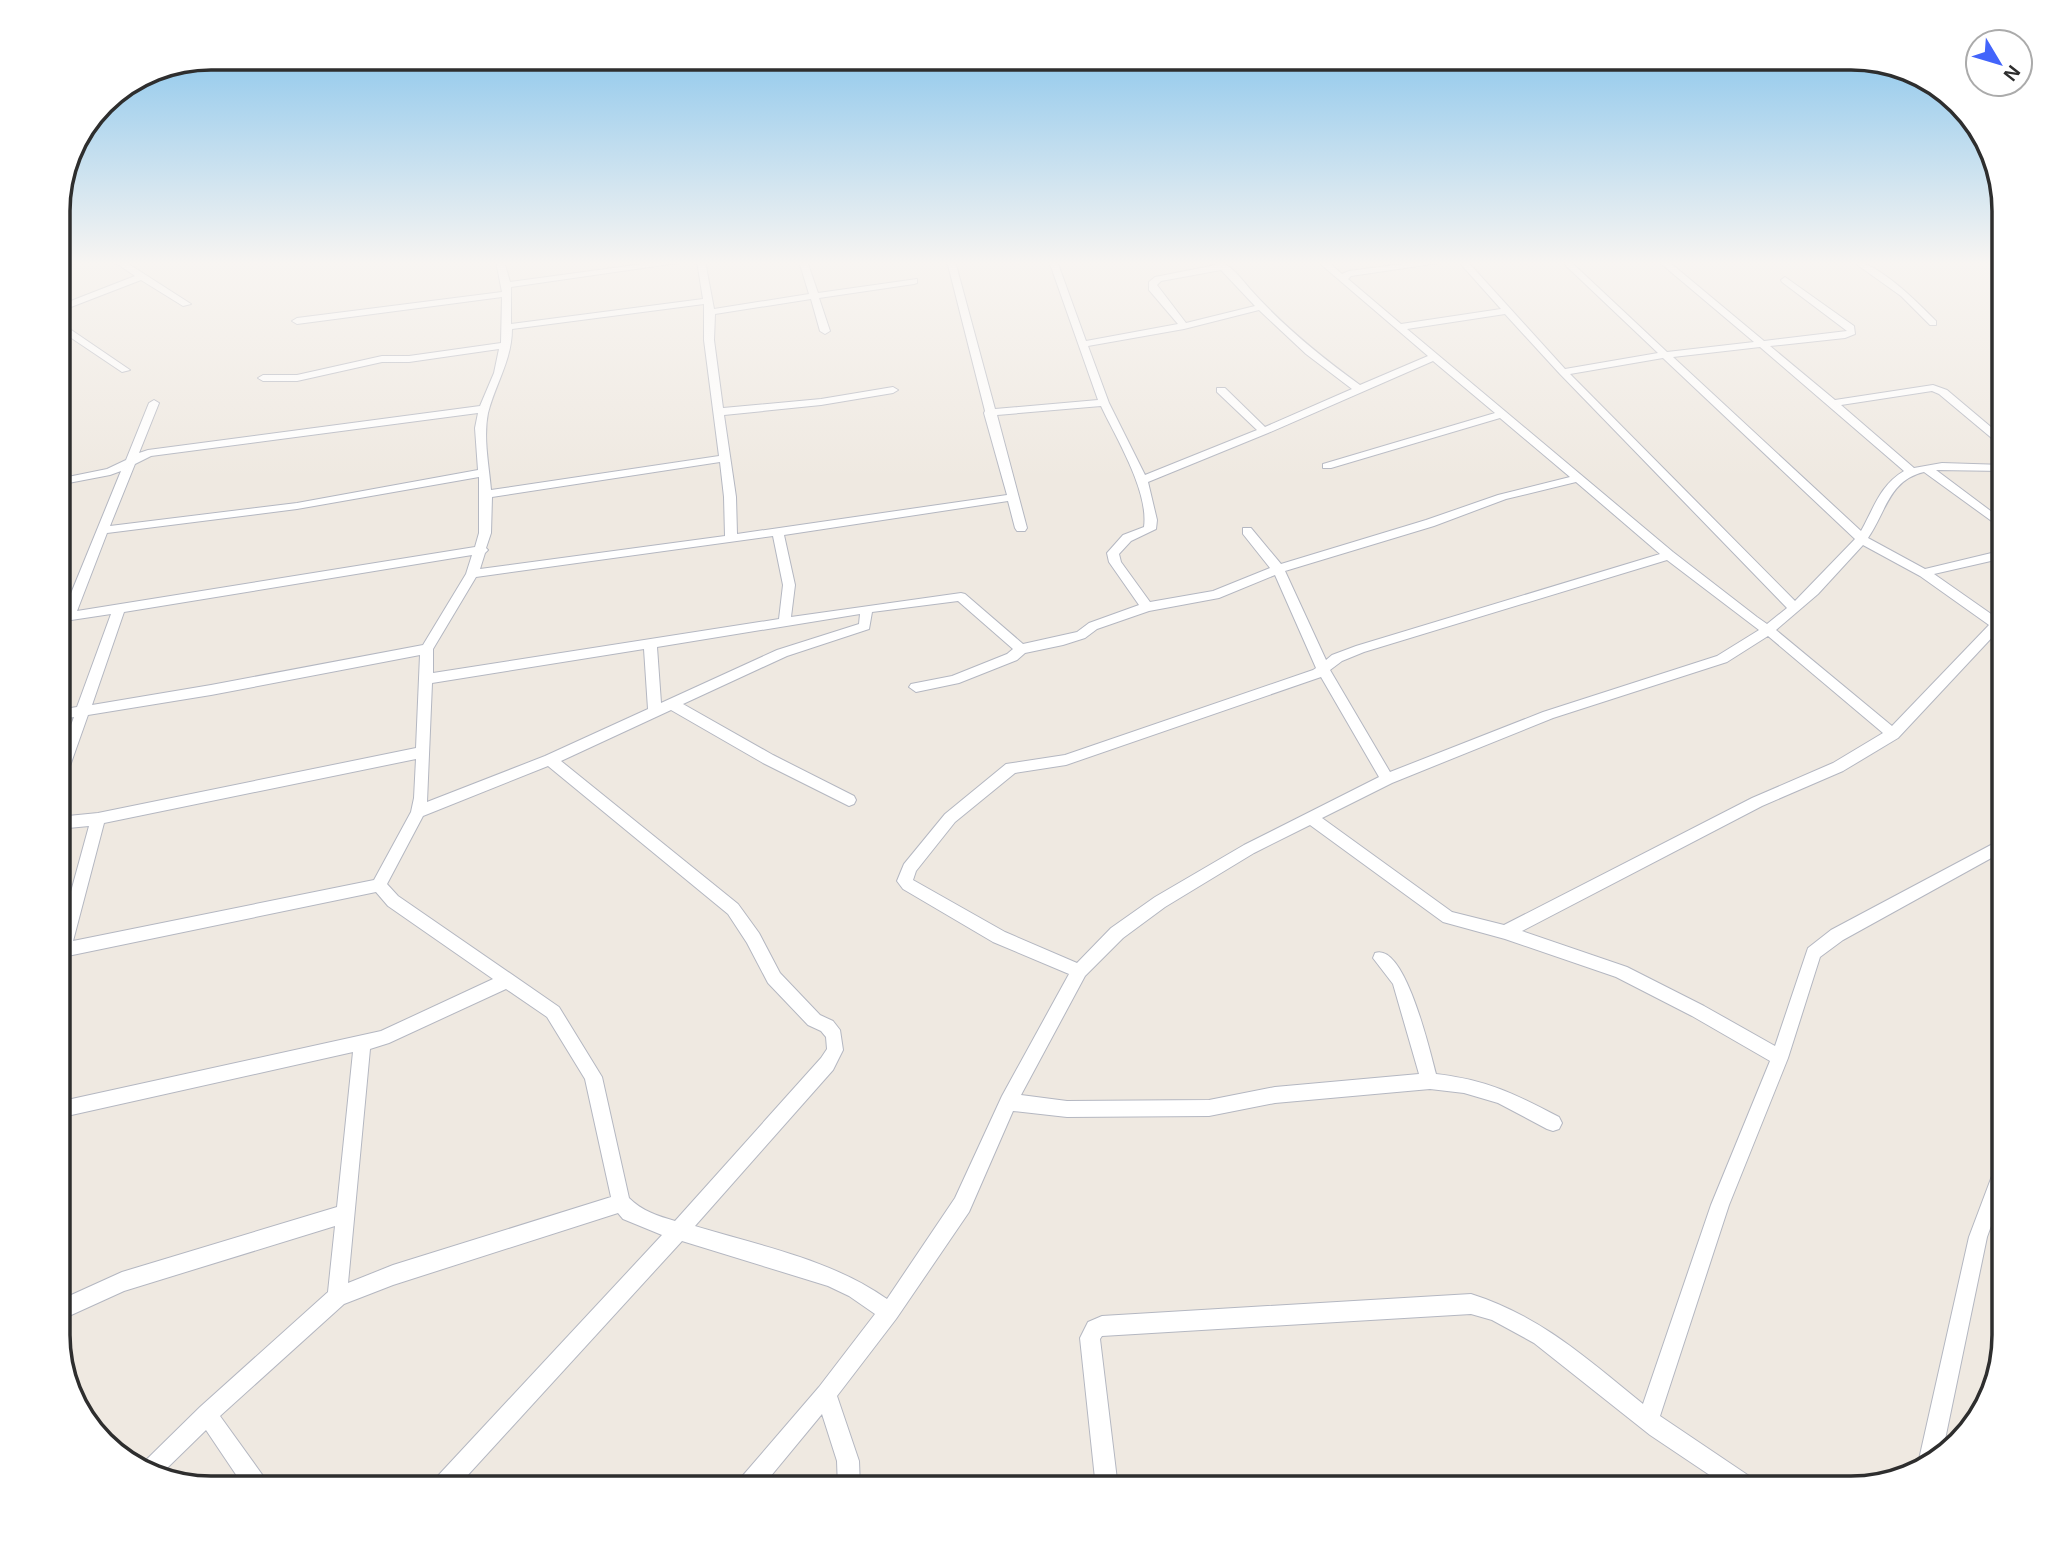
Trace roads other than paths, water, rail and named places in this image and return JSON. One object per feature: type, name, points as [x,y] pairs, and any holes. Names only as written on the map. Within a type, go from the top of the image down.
[{"type":"street","points":[[70,333],[125,370]]},
{"type":"street","points":[[379,885],[418,812],[424,752],[428,649],[482,550],[486,494],[480,428],[484,409],[499,373],[506,333]]},
{"type":"street","points":[[709,333],[730,496],[731,539]]},
{"type":"street","points":[[969,333],[1021,528]]},
{"type":"street","points":[[1079,333],[1104,403],[1142,480],[1152,520],[1150,529],[1126,538],[1112,553],[1115,562],[1147,607]]},
{"type":"street","points":[[1083,344],[1144,333]]},
{"type":"street","points":[[1288,333],[1359,389]]},
{"type":"street","points":[[1407,333],[1669,555],[1753,621],[1768,629],[1894,734]]},
{"type":"street","points":[[1529,333],[1563,372],[1794,607]]},
{"type":"street","points":[[1640,333],[1862,539],[1924,573],[1992,620]]},
{"type":"street","points":[[1745,333],[1833,403],[1911,471]]},
{"type":"street","points":[[1563,372],[1663,355],[1849,333]]},
{"type":"street","points":[[263,378],[298,378],[382,359],[410,359],[505,345]]},
{"type":"street","points":[[1142,480],[1265,431],[1434,357]]},
{"type":"street","points":[[1833,403],[1933,388],[1942,392],[1992,433]]},
{"type":"street","points":[[719,412],[821,402],[893,390]]},
{"type":"street","points":[[1222,390],[1265,431]]},
{"type":"street","points":[[989,413],[1104,403]]},
{"type":"street","points":[[70,602],[104,530],[154,404]]},
{"type":"street","points":[[70,480],[104,474],[130,464],[148,453],[348,429],[484,409]]},
{"type":"street","points":[[1327,466],[1502,414]]},
{"type":"street","points":[[486,494],[724,458]]},
{"type":"street","points":[[1926,468],[1992,517]]},
{"type":"street","points":[[757,1476],[826,1394],[889,1312],[962,1205],[1008,1102],[1079,971],[1117,933],[1160,902],[1249,849],[1387,779],[1548,715],[1721,659],[1745,647],[1794,607],[1862,539],[1885,490],[1896,480],[1911,471],[1926,468],[1992,468]]},
{"type":"street","points":[[104,530],[332,500],[482,473]]},
{"type":"street","points":[[916,687],[954,680],[1012,657],[1021,649],[1081,635],[1093,626],[1147,607],[1215,595],[1278,569],[1430,523],[1502,497],[1578,478]]},
{"type":"street","points":[[471,574],[778,533],[1013,497]]},
{"type":"street","points":[[1247,531],[1278,569],[1324,671],[1387,779]]},
{"type":"street","points":[[778,533],[783,564],[791,580],[790,595],[786,598],[785,622]]},
{"type":"street","points":[[70,616],[482,550]]},
{"type":"street","points":[[1079,971],[999,937],[908,885],[905,875],[909,867],[950,818],[1011,768],[1066,760],[1324,671],[1328,663],[1360,649],[1669,555]]},
{"type":"street","points":[[1924,573],[1992,557]]},
{"type":"street","points":[[427,678],[866,609],[961,597],[1021,649]]},
{"type":"street","points":[[70,746],[120,609]]},
{"type":"street","points":[[418,812],[550,760],[782,653],[865,626],[866,609]]},
{"type":"street","points":[[1505,932],[1757,802],[1838,767],[1894,734],[1992,635]]},
{"type":"street","points":[[650,643],[655,713]]},
{"type":"street","points":[[70,713],[200,692],[428,649]]},
{"type":"street","points":[[673,705],[768,759],[849,800]]},
{"type":"street","points":[[70,822],[98,819],[424,752]]},
{"type":"street","points":[[453,1476],[827,1064],[835,1050],[834,1035],[827,1026],[814,1020],[774,978],[753,938],[733,909],[550,760]]},
{"type":"street","points":[[1311,818],[1448,917],[1505,932],[1621,972],[1699,1011],[1780,1058]]},
{"type":"street","points":[[70,916],[98,819]]},
{"type":"street","points":[[1648,1420],[1720,1205],[1780,1058],[1814,953],[1837,934],[1992,853]]},
{"type":"street","points":[[70,948],[379,885]]},
{"type":"street","points":[[379,885],[393,901],[553,1012],[593,1077],[621,1203],[630,1212],[677,1231],[831,1278],[856,1289],[889,1312]]},
{"type":"street","points":[[1381,958],[1400,981],[1430,1081]]},
{"type":"street","points":[[70,1107],[362,1043],[405,1029],[506,981]]},
{"type":"street","points":[[337,1297],[362,1043]]},
{"type":"street","points":[[1008,1102],[1067,1110],[1209,1108],[1275,1095],[1430,1081],[1464,1085],[1502,1096],[1553,1123]]},
{"type":"street","points":[[1932,1451],[1978,1237],[1992,1199]]},
{"type":"street","points":[[155,1465],[207,1414],[337,1297],[393,1275],[621,1203]]},
{"type":"street","points":[[70,1306],[122,1282],[345,1214]]},
{"type":"street","points":[[1106,1476],[1090,1338],[1095,1329],[1102,1325],[1471,1304],[1493,1309],[1540,1336],[1648,1420],[1730,1476]]},
{"type":"street","points":[[826,1394],[848,1461],[849,1476]]},
{"type":"street","points":[[207,1414],[250,1476]]}]
